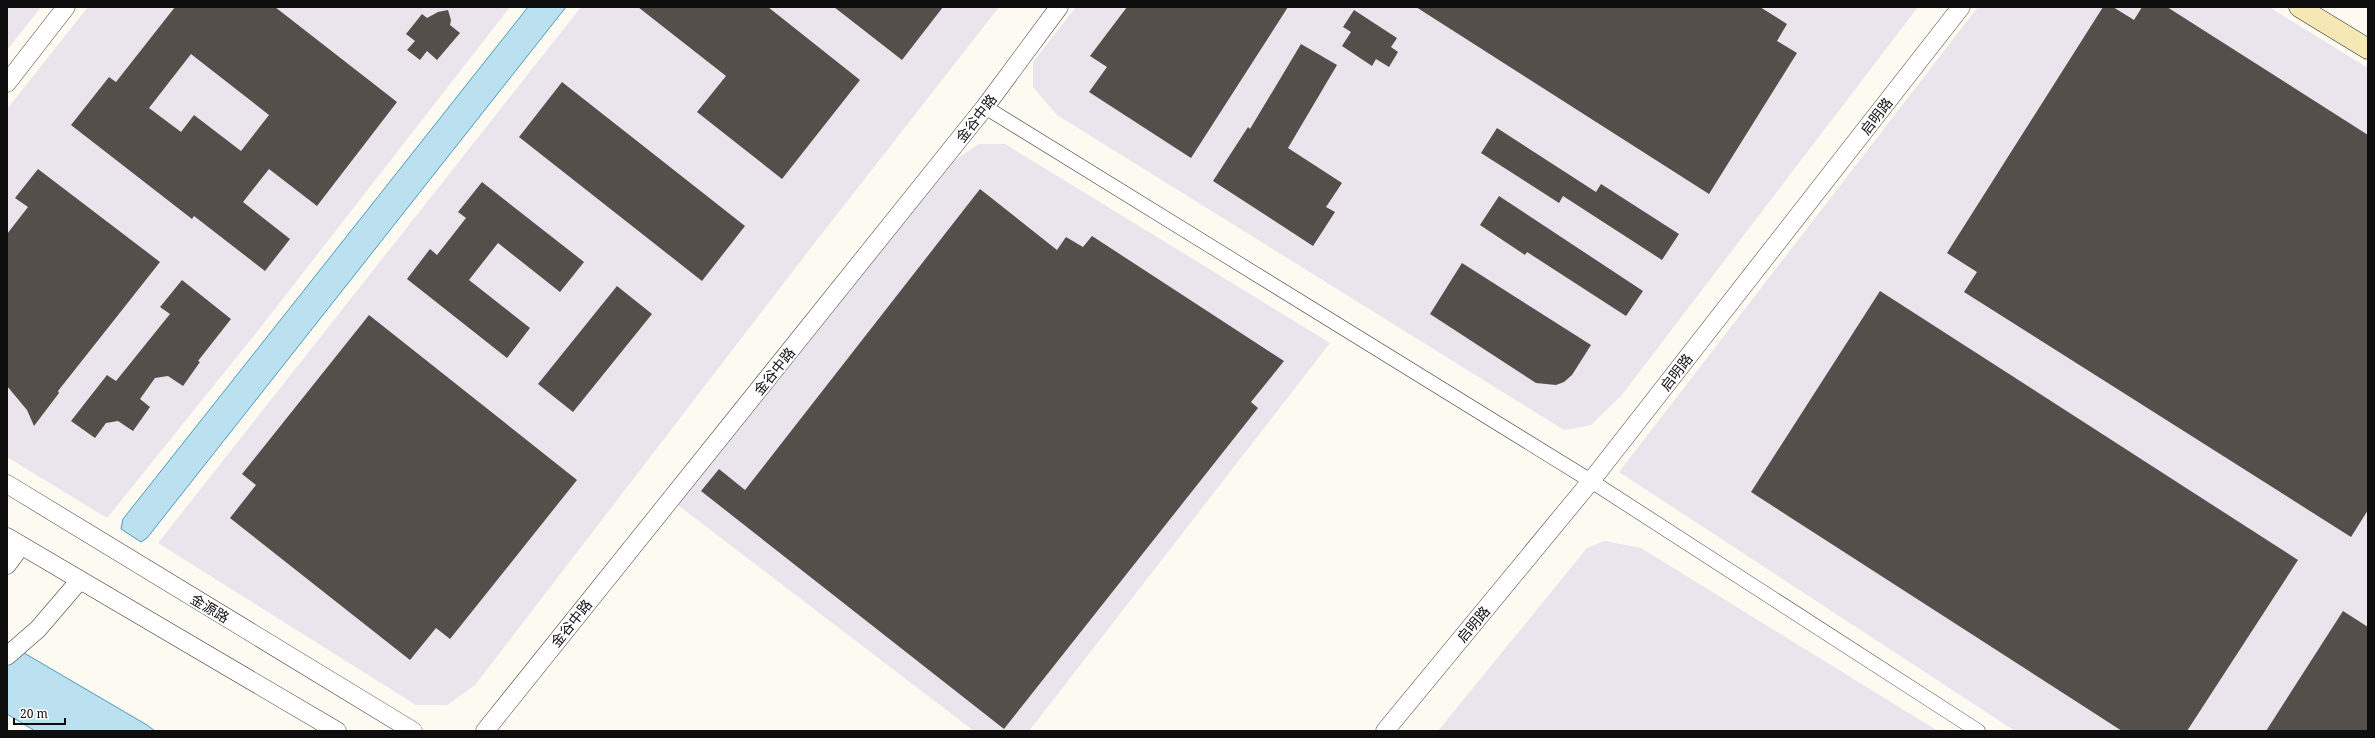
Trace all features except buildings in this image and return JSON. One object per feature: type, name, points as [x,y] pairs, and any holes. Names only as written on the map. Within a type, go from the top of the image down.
[{"type":"main road","points":[[2299,7],[2368,49]]},
{"type":"street","points":[[7,83],[66,7]]},
{"type":"street","name":"金谷中路","points":[[485,731],[985,107],[1059,7]]},
{"type":"street","name":"启明路","points":[[1385,731],[1591,481],[1961,7]]},
{"type":"street","points":[[985,107],[1591,481],[1978,731]]},
{"type":"street","name":"金源路","points":[[7,484],[413,731]]},
{"type":"street","points":[[7,565],[14,541],[337,731]]},
{"type":"street","points":[[7,656],[38,629],[80,580]]},
{"type":"shaded area","points":[[7,7],[41,7],[7,50]]},
{"type":"shaded area","points":[[88,7],[510,7],[260,328],[107,518],[7,457],[7,109]]},
{"type":"shaded area","points":[[581,7],[999,7],[813,245],[475,685],[447,705],[416,705],[158,543]]},
{"type":"shaded area","points":[[1076,7],[1918,7],[1621,396],[1591,425],[1564,430],[1057,115],[1033,87],[1033,62]]},
{"type":"shaded area","points":[[1978,7],[2269,7],[2368,68],[2368,731],[2015,731],[1619,472]]},
{"type":"shaded area","points":[[979,144],[1005,144],[1330,343],[1029,731],[974,731],[678,505],[955,160]]},
{"type":"shaded area","points":[[1605,541],[1641,548],[1938,731],[1438,731],[1587,548]]},
{"type":"water","points":[[528,7],[566,7],[147,538],[141,542],[121,529],[123,519]]},
{"type":"water","points":[[7,643],[155,731],[35,731],[7,714]]}]
